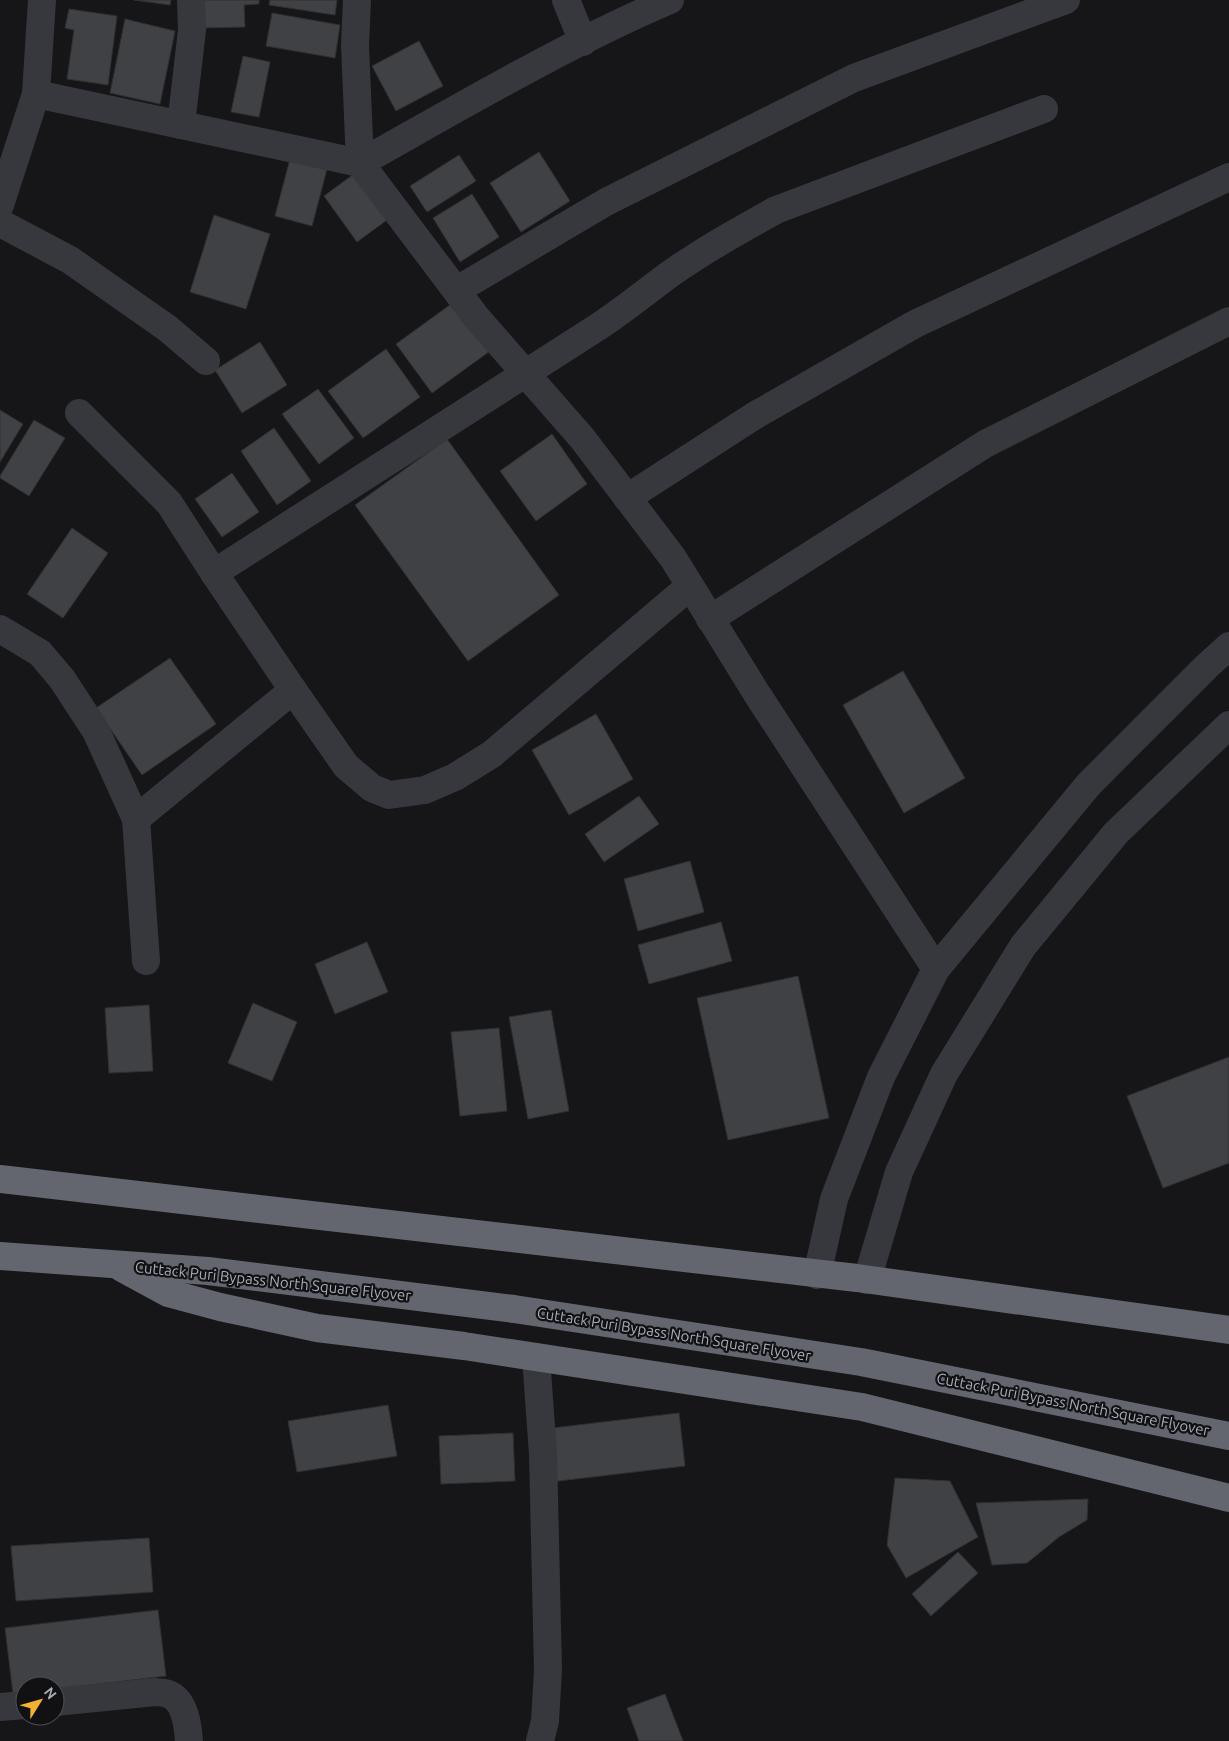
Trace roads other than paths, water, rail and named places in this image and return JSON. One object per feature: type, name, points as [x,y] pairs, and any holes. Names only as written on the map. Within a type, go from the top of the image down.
[{"type":"highway","points":[[0,1180],[862,1279],[1229,1330]]},
{"type":"highway","name":"Cuttack Puri Bypass North Square Flyover","points":[[0,1256],[208,1270],[514,1309],[861,1362],[1229,1436]]},
{"type":"highway","points":[[114,1264],[168,1293],[220,1307],[317,1328],[464,1346],[862,1407],[1229,1498]]},
{"type":"street","points":[[0,205],[36,94],[42,0]]},
{"type":"street","points":[[181,125],[192,30],[191,0]]},
{"type":"street","points":[[357,0],[354,46],[360,163],[476,317],[582,438],[673,558],[710,619],[936,969]]},
{"type":"street","points":[[566,0],[583,42]]},
{"type":"street","points":[[36,94],[360,163],[502,83],[631,17],[670,0]]},
{"type":"street","points":[[456,290],[606,202],[854,78],[1066,0]]},
{"type":"street","points":[[214,573],[625,310],[670,274],[707,249],[776,210],[1044,109]]},
{"type":"street","points":[[628,498],[754,416],[916,324],[1229,177]]},
{"type":"street","points":[[0,223],[70,260],[167,328],[206,361]]},
{"type":"street","points":[[710,619],[985,444],[1229,321]]},
{"type":"street","points":[[79,412],[170,503],[214,573],[346,766],[372,788],[389,795],[425,790],[455,777],[492,754],[690,586]]},
{"type":"street","points":[[0,629],[40,653],[62,679],[96,731],[136,819],[146,960]]},
{"type":"street","points":[[821,1275],[834,1199],[881,1077],[936,969],[1089,784],[1229,646]]},
{"type":"street","points":[[136,819],[293,690]]},
{"type":"street","points":[[862,1279],[899,1172],[944,1074],[1023,946],[1116,833],[1229,725]]},
{"type":"street","points":[[536,1357],[543,1454],[548,1670],[545,1721],[540,1741]]},
{"type":"street","points":[[65,1701],[155,1692],[168,1694],[175,1698],[182,1708],[187,1722],[189,1741]]},
{"type":"street","points":[[0,1707],[15,1705]]}]
